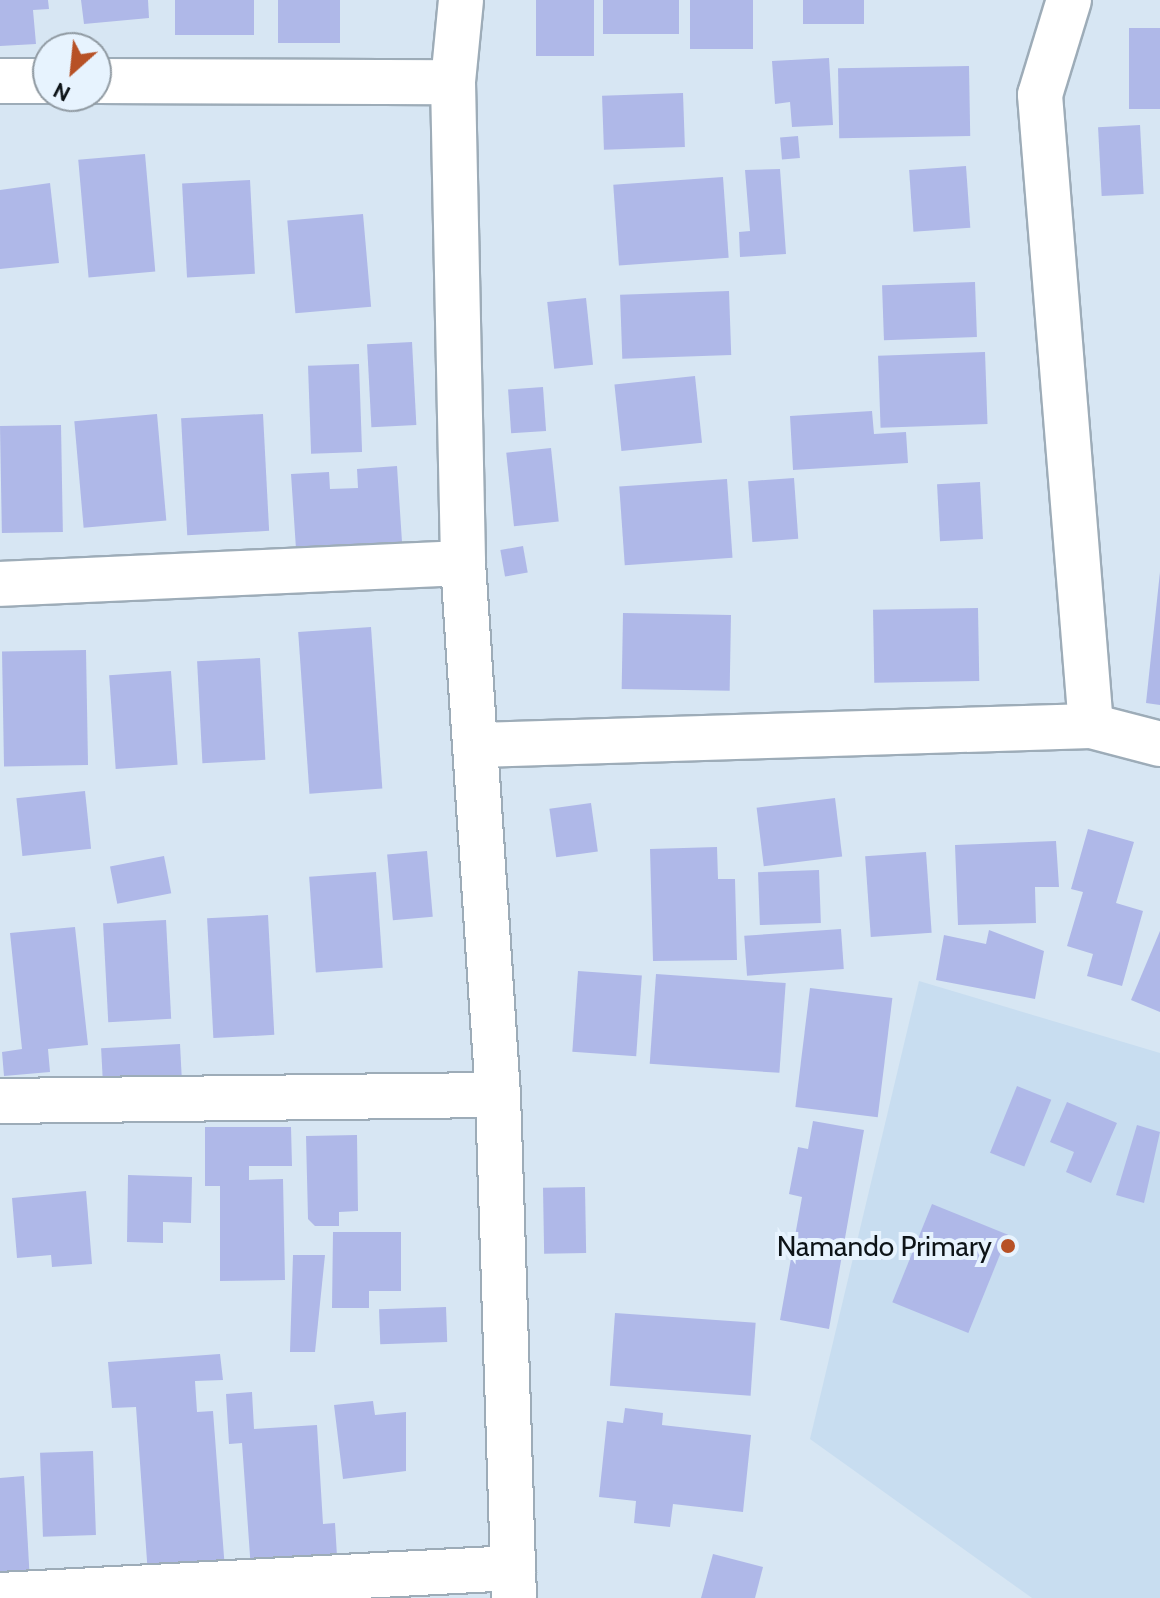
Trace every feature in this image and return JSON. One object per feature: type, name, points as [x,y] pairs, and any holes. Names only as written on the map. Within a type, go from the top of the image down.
[{"type":"street","points":[[0,1595],[513,1583],[498,1095],[479,745],[463,563],[453,82],[461,0]]},
{"type":"street","points":[[1069,0],[1040,95],[1091,726]]},
{"type":"street","points":[[0,81],[32,81]]},
{"type":"street","points":[[112,81],[453,82]]},
{"type":"street","points":[[0,584],[463,563]]},
{"type":"street","points":[[479,745],[1091,726],[1160,744]]},
{"type":"street","points":[[0,1101],[498,1095]]},
{"type":"shaded area","name":"Namando Primary","points":[[919,981],[1160,1053],[1160,1598],[1032,1598],[810,1439]]},
{"type":"building","points":[[0,0],[48,0],[49,9],[33,10],[35,32],[32,32],[32,44],[0,46]]},
{"type":"building","points":[[81,0],[148,0],[149,18],[84,24]]},
{"type":"building","points":[[175,0],[254,0],[254,35],[175,35]]},
{"type":"building","points":[[278,0],[340,0],[340,43],[278,43]]},
{"type":"building","points":[[536,0],[594,0],[594,56],[536,56]]},
{"type":"building","points":[[603,0],[679,0],[679,34],[603,34]]},
{"type":"building","points":[[690,0],[753,0],[753,49],[690,49]]},
{"type":"building","points":[[803,0],[864,0],[864,24],[803,24]]},
{"type":"building","points":[[1129,28],[1160,28],[1160,109],[1129,109]]},
{"type":"building","points":[[829,58],[833,125],[792,127],[790,102],[775,104],[772,61]]},
{"type":"building","points":[[969,66],[970,136],[839,138],[838,68]]},
{"type":"building","points":[[683,93],[685,147],[604,150],[602,96]]},
{"type":"building","points":[[1140,125],[1144,194],[1102,196],[1098,127]]},
{"type":"building","points":[[798,136],[800,158],[782,159],[780,138]]},
{"type":"building","points":[[145,154],[155,272],[89,277],[78,160]]},
{"type":"building","points":[[966,166],[970,228],[913,232],[909,170]]},
{"type":"building","points":[[780,169],[786,254],[740,257],[739,232],[750,231],[745,170]]},
{"type":"building","points":[[723,177],[729,258],[619,265],[613,185]]},
{"type":"building","points":[[250,180],[255,274],[187,277],[182,184]]},
{"type":"building","points":[[50,183],[59,263],[0,269],[0,190]]},
{"type":"building","points":[[363,214],[371,307],[295,313],[287,221]]},
{"type":"building","points":[[975,282],[977,337],[884,340],[882,285]]},
{"type":"building","points":[[729,291],[731,355],[622,359],[620,295]]},
{"type":"building","points":[[586,298],[593,365],[554,369],[547,302]]},
{"type":"building","points":[[412,342],[416,425],[371,427],[367,344]]},
{"type":"building","points":[[985,352],[988,424],[881,428],[878,356]]},
{"type":"building","points":[[359,364],[362,452],[311,454],[308,366]]},
{"type":"building","points":[[695,376],[702,443],[621,451],[614,384]]},
{"type":"building","points":[[543,387],[546,431],[511,433],[508,389]]},
{"type":"building","points":[[872,411],[874,434],[906,432],[908,463],[793,470],[790,416]]},
{"type":"building","points":[[157,414],[166,521],[84,528],[74,421]]},
{"type":"building","points":[[263,414],[269,531],[187,535],[181,418]]},
{"type":"building","points":[[61,425],[63,532],[2,533],[0,426]]},
{"type":"building","points":[[551,448],[559,522],[514,526],[506,453]]},
{"type":"building","points":[[397,466],[403,557],[297,564],[291,474],[329,472],[330,489],[358,488],[357,469]]},
{"type":"building","points":[[794,478],[798,539],[752,542],[748,481]]},
{"type":"building","points":[[727,479],[733,558],[625,565],[619,487]]},
{"type":"building","points":[[980,482],[983,539],[940,541],[937,484]]},
{"type":"building","points":[[523,546],[528,573],[505,577],[500,550]]},
{"type":"building","points":[[1160,572],[1160,705],[1146,703]]},
{"type":"building","points":[[978,608],[979,681],[874,683],[873,610]]},
{"type":"building","points":[[623,613],[731,615],[730,691],[622,689]]},
{"type":"building","points":[[371,627],[382,789],[309,794],[298,632]]},
{"type":"building","points":[[86,650],[88,765],[4,766],[2,651]]},
{"type":"building","points":[[260,658],[265,760],[202,763],[197,661]]},
{"type":"building","points":[[171,671],[178,765],[116,769],[109,675]]},
{"type":"building","points":[[85,791],[91,849],[22,856],[16,798]]},
{"type":"building","points":[[835,798],[842,857],[764,866],[757,808]]},
{"type":"building","points":[[591,803],[598,852],[556,857],[549,809]]},
{"type":"building","points":[[1088,829],[1134,842],[1116,903],[1143,911],[1122,986],[1087,976],[1093,954],[1067,946],[1083,892],[1071,889]]},
{"type":"building","points":[[1056,841],[1059,887],[1035,887],[1036,923],[958,925],[955,845]]},
{"type":"building","points":[[717,847],[718,879],[735,879],[737,960],[653,961],[650,849]]},
{"type":"building","points":[[427,851],[433,917],[393,920],[387,854]]},
{"type":"building","points":[[926,852],[932,933],[871,937],[865,856]]},
{"type":"building","points":[[164,856],[171,893],[117,904],[110,866]]},
{"type":"building","points":[[819,870],[821,923],[760,925],[758,872]]},
{"type":"building","points":[[376,872],[383,968],[316,972],[309,877]]},
{"type":"building","points":[[268,915],[274,1035],[213,1038],[207,918]]},
{"type":"building","points":[[166,920],[171,1019],[108,1022],[103,923]]},
{"type":"building","points":[[75,927],[88,1045],[48,1049],[50,1072],[4,1076],[2,1052],[22,1049],[10,933]]},
{"type":"building","points":[[841,929],[844,969],[747,976],[744,936]]},
{"type":"building","points":[[989,930],[1044,951],[1035,999],[936,980],[944,935],[986,944]]},
{"type":"building","points":[[1160,931],[1160,1012],[1131,1000]]},
{"type":"building","points":[[578,971],[642,975],[636,1056],[572,1052]]},
{"type":"building","points":[[656,974],[786,983],[779,1073],[650,1064]]},
{"type":"building","points":[[810,988],[892,998],[878,1117],[795,1107]]},
{"type":"building","points":[[180,1044],[182,1077],[103,1081],[101,1048]]},
{"type":"building","points":[[1017,1086],[1051,1100],[1024,1167],[990,1153]]},
{"type":"building","points":[[1067,1102],[1117,1123],[1091,1183],[1066,1172],[1074,1152],[1050,1142]]},
{"type":"building","points":[[813,1121],[864,1130],[829,1329],[780,1320],[802,1197],[789,1194],[798,1147],[808,1149]]},
{"type":"building","points":[[1137,1125],[1160,1132],[1144,1203],[1116,1195]]},
{"type":"building","points":[[205,1127],[291,1127],[292,1166],[249,1166],[249,1180],[283,1179],[285,1280],[220,1281],[220,1186],[205,1186]]},
{"type":"building","points":[[357,1135],[358,1211],[339,1212],[339,1226],[315,1226],[308,1219],[306,1136]]},
{"type":"building","points":[[128,1175],[192,1177],[191,1223],[163,1222],[163,1243],[127,1242]]},
{"type":"building","points":[[585,1187],[586,1253],[544,1254],[543,1188]]},
{"type":"building","points":[[86,1191],[92,1264],[52,1267],[51,1255],[17,1258],[12,1198]]},
{"type":"building","points":[[932,1204],[1008,1235],[968,1333],[892,1302]]},
{"type":"building","points":[[333,1232],[401,1232],[401,1291],[369,1291],[369,1308],[332,1308]]},
{"type":"building","points":[[293,1255],[325,1255],[315,1352],[290,1352]]},
{"type":"building","points":[[446,1307],[447,1342],[380,1344],[379,1309]]},
{"type":"building","points":[[615,1313],[756,1323],[751,1396],[610,1386]]},
{"type":"building","points":[[220,1354],[223,1380],[195,1381],[197,1412],[213,1411],[225,1570],[148,1575],[136,1407],[112,1408],[108,1362]]},
{"type":"building","points":[[252,1392],[254,1429],[317,1425],[323,1524],[335,1523],[338,1573],[251,1570],[242,1443],[229,1444],[226,1394]]},
{"type":"building","points":[[373,1401],[375,1415],[406,1412],[406,1471],[343,1479],[334,1405]]},
{"type":"building","points":[[625,1408],[663,1413],[662,1425],[751,1435],[743,1512],[673,1504],[670,1527],[634,1523],[636,1501],[599,1497],[607,1421],[623,1423]]},
{"type":"building","points":[[93,1451],[96,1535],[43,1537],[40,1453]]},
{"type":"building","points":[[24,1476],[30,1582],[0,1583],[0,1478]]},
{"type":"building","points":[[713,1554],[763,1567],[755,1598],[701,1598]]},
{"type":"place","name":"Namando Primary","points":[[1008,1246]]}]
